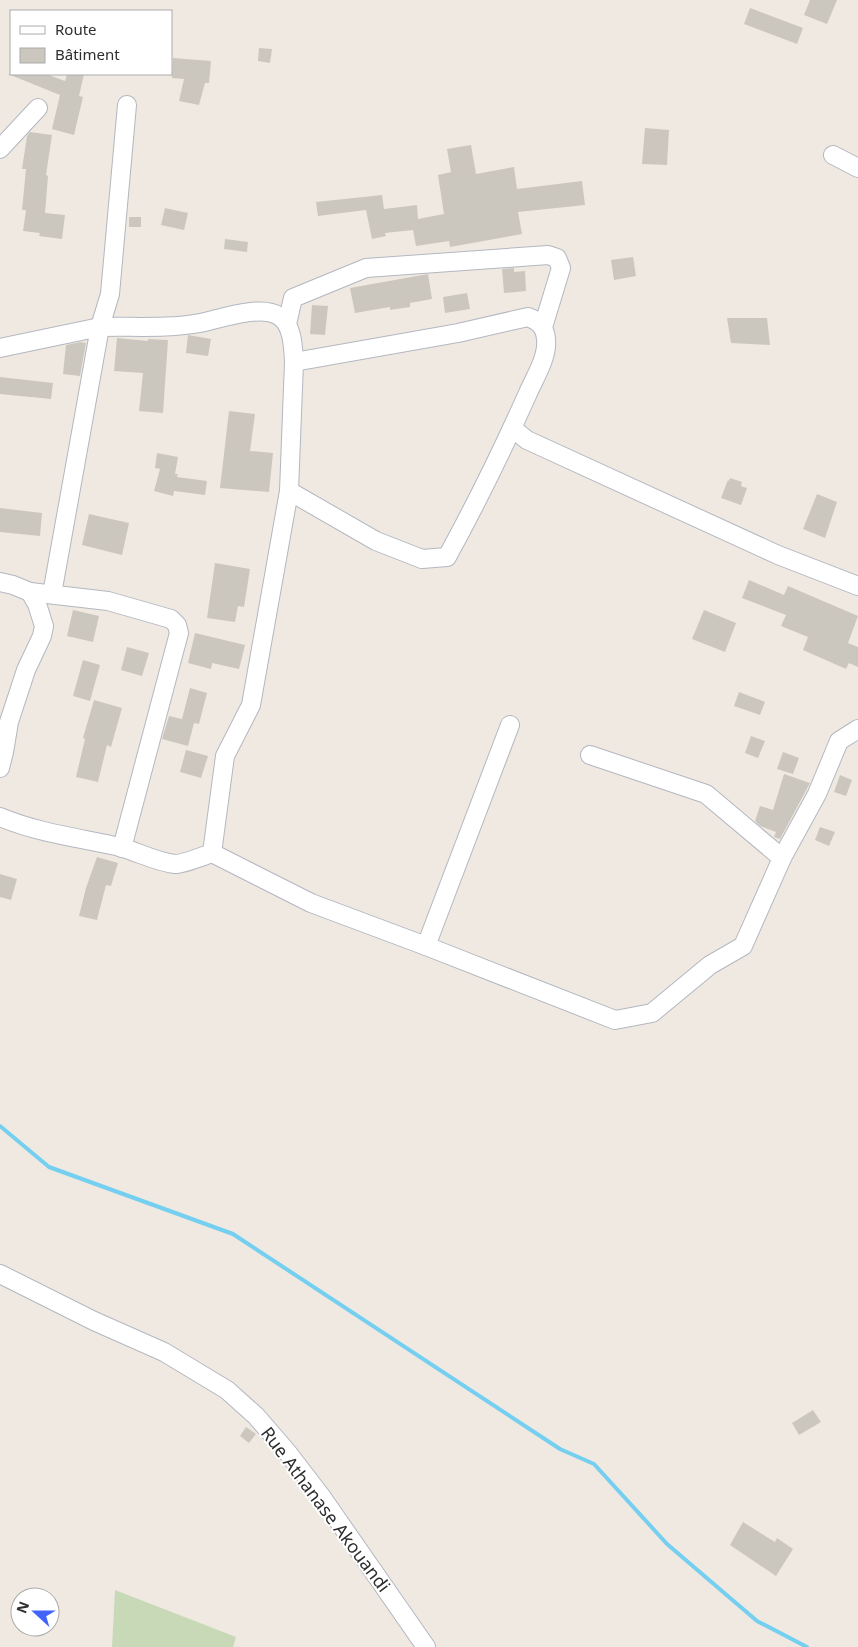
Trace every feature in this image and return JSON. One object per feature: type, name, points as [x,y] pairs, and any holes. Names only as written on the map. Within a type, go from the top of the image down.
[{"type":"street","points":[[52,594],[100,327],[110,294],[127,105]]},
{"type":"street","points":[[0,149],[38,108]]},
{"type":"street","points":[[833,155],[858,168]]},
{"type":"street","points":[[287,324],[293,298],[366,268],[548,255],[557,258],[562,268],[543,327]]},
{"type":"street","points":[[0,348],[100,327],[128,326],[140,328],[200,323],[233,314],[268,312],[279,316],[287,324],[292,341],[294,362],[289,491],[251,705],[224,756],[212,853]]},
{"type":"street","points":[[289,491],[376,541],[422,559],[447,558],[512,428],[542,359],[546,340],[543,327],[537,320],[528,317],[458,333],[294,362]]},
{"type":"street","points":[[512,428],[527,440],[778,555],[858,586]]},
{"type":"street","points":[[0,582],[13,584],[30,592],[108,601],[171,619],[177,624],[179,633],[122,848]]},
{"type":"street","points":[[0,768],[9,722],[26,670],[42,636],[44,626],[30,592]]},
{"type":"street","points":[[426,946],[510,725]]},
{"type":"street","points":[[0,817],[55,834],[122,848],[177,864],[212,853],[311,903],[615,1020],[652,1013],[710,965],[743,946],[782,858],[817,794],[839,741],[858,729]]},
{"type":"street","points":[[590,755],[706,794],[782,858]]},
{"type":"street","name":"Rue Athanase Akouandi","points":[[0,1274],[94,1321],[164,1352],[227,1390],[256,1416],[321,1496],[426,1647]]},
{"type":"green space","points":[[115,1590],[236,1637],[233,1647],[112,1647]]},
{"type":"building","points":[[810,0],[837,0],[827,24],[804,15]]},
{"type":"building","points":[[750,8],[803,28],[797,44],[744,24]]},
{"type":"building","points":[[259,48],[272,49],[270,63],[258,61]]},
{"type":"building","points":[[173,58],[211,61],[209,83],[205,83],[199,105],[179,101],[184,79],[172,78]]},
{"type":"building","points":[[10,75],[49,75],[65,81],[67,75],[84,75],[79,96],[83,97],[74,135],[52,129],[60,95]]},
{"type":"building","points":[[645,128],[669,130],[667,165],[642,164]]},
{"type":"building","points":[[30,132],[52,135],[46,175],[48,176],[45,213],[65,215],[62,239],[39,236],[40,233],[23,231],[26,210],[22,210],[26,169],[22,169],[27,136]]},
{"type":"building","points":[[471,145],[476,174],[514,167],[517,189],[582,181],[585,205],[518,212],[522,234],[450,247],[449,241],[416,246],[413,230],[385,233],[386,236],[372,239],[366,210],[318,216],[316,202],[382,195],[384,209],[417,205],[418,219],[444,214],[438,175],[451,172],[447,149]]},
{"type":"building","points":[[165,208],[188,213],[184,230],[161,225]]},
{"type":"building","points":[[129,217],[141,217],[141,227],[129,227]]},
{"type":"building","points":[[225,239],[248,242],[247,252],[224,249]]},
{"type":"building","points":[[633,257],[636,276],[614,280],[611,260]]},
{"type":"building","points":[[514,268],[514,272],[525,271],[526,291],[504,293],[502,269]]},
{"type":"building","points":[[428,274],[432,299],[410,303],[410,307],[390,310],[390,307],[355,313],[350,288]]},
{"type":"building","points":[[467,293],[470,309],[445,313],[443,297]]},
{"type":"building","points":[[312,305],[328,306],[325,335],[310,334]]},
{"type":"building","points":[[727,318],[767,318],[770,345],[731,343]]},
{"type":"building","points":[[188,335],[211,339],[208,356],[186,353]]},
{"type":"building","points":[[117,338],[148,341],[148,339],[168,340],[163,413],[139,411],[143,373],[114,371]]},
{"type":"building","points":[[86,343],[80,376],[63,374],[66,345]]},
{"type":"building","points":[[0,377],[53,383],[51,399],[0,394]]},
{"type":"building","points":[[229,411],[255,414],[250,451],[273,453],[269,492],[220,488]]},
{"type":"building","points":[[157,453],[178,457],[175,474],[178,474],[177,477],[207,481],[205,495],[174,491],[173,496],[154,491],[160,469],[155,468]]},
{"type":"building","points":[[730,478],[742,482],[741,486],[747,488],[741,505],[721,498]]},
{"type":"building","points":[[817,494],[837,502],[825,538],[803,529]]},
{"type":"building","points":[[0,508],[42,513],[40,536],[0,532]]},
{"type":"building","points":[[89,514],[129,523],[122,555],[82,545]]},
{"type":"building","points":[[215,563],[250,569],[244,607],[238,606],[235,622],[207,618]]},
{"type":"building","points":[[749,580],[784,595],[788,586],[858,616],[848,643],[858,647],[858,667],[849,663],[846,669],[803,650],[808,637],[781,626],[786,615],[742,598]]},
{"type":"building","points":[[73,610],[99,616],[93,642],[67,636]]},
{"type":"building","points":[[704,610],[736,623],[725,652],[692,639]]},
{"type":"building","points":[[195,633],[245,645],[239,669],[212,663],[211,669],[188,663]]},
{"type":"building","points":[[127,647],[149,653],[142,676],[121,670]]},
{"type":"building","points":[[83,660],[100,665],[90,701],[73,696]]},
{"type":"building","points":[[190,688],[207,693],[199,724],[194,723],[188,746],[162,739],[169,716],[182,719]]},
{"type":"building","points":[[739,692],[765,702],[760,715],[734,706]]},
{"type":"building","points":[[94,700],[122,708],[111,747],[107,745],[98,782],[76,777],[85,739],[83,738]]},
{"type":"building","points":[[751,736],[765,741],[758,758],[745,753]]},
{"type":"building","points":[[186,750],[208,756],[201,778],[180,772]]},
{"type":"building","points":[[783,752],[799,758],[793,774],[777,769]]},
{"type":"building","points":[[784,774],[810,783],[780,839],[774,837],[776,832],[760,826],[755,821],[760,806],[773,810]]},
{"type":"building","points":[[840,775],[852,780],[846,796],[834,792]]},
{"type":"building","points":[[820,827],[835,832],[829,846],[815,840]]},
{"type":"building","points":[[97,857],[118,863],[111,886],[106,885],[97,920],[79,916]]},
{"type":"building","points":[[0,874],[17,879],[11,900],[0,897]]},
{"type":"building","points":[[813,1410],[821,1422],[799,1435],[792,1423]]},
{"type":"building","points":[[246,1427],[256,1434],[249,1443],[240,1436]]},
{"type":"building","points":[[743,1522],[775,1542],[777,1538],[793,1549],[776,1576],[730,1545]]},
{"type":"waterway","points":[[0,1126],[49,1167],[233,1234],[560,1449],[594,1464],[667,1544],[757,1621],[807,1647]]}]
